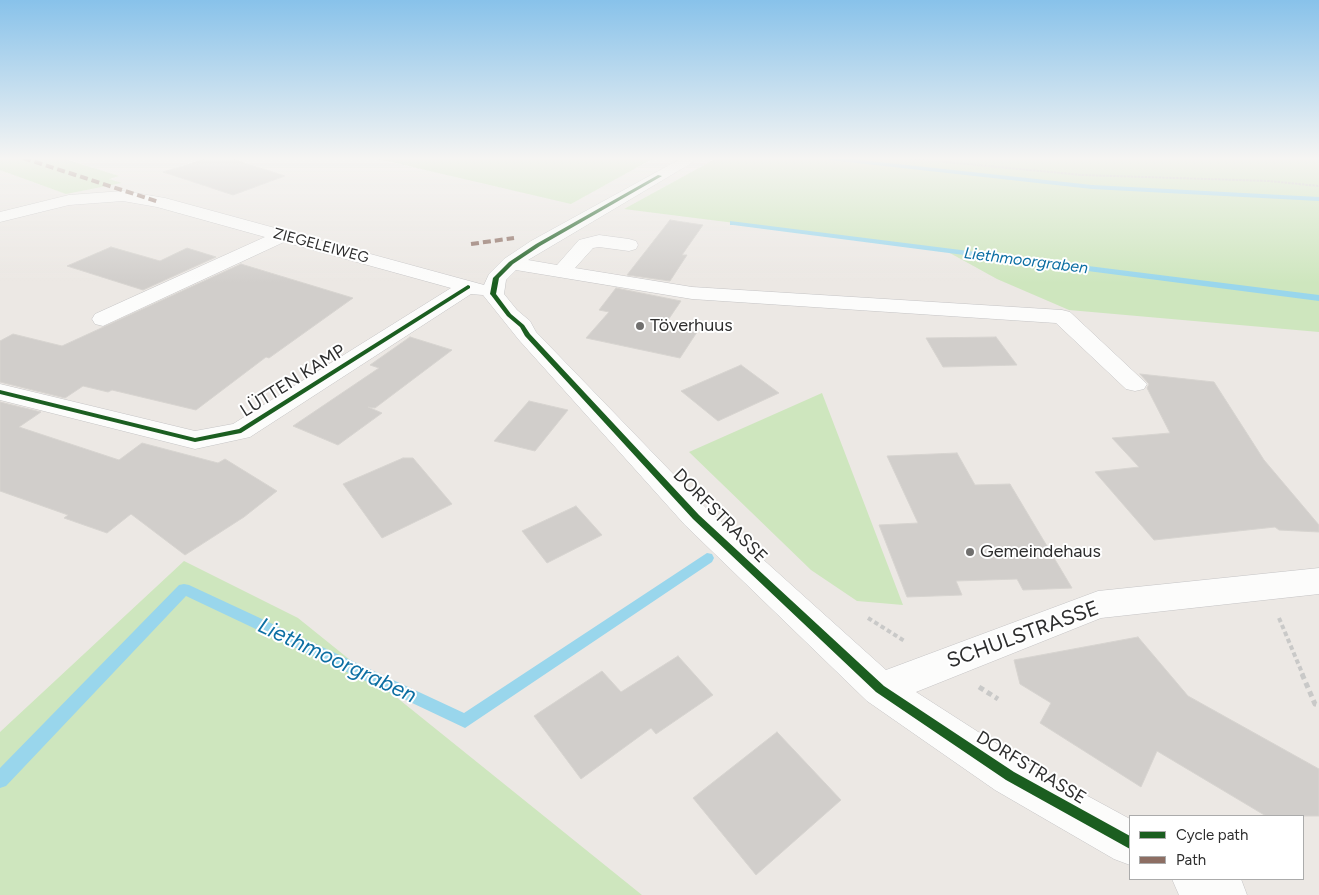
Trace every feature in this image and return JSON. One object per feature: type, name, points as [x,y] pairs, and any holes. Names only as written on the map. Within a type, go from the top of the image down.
[{"type":"street","name":"ZIEGELEIWEG","points":[[0,217],[72,200]]},
{"type":"street","name":"ZIEGELEIWEG","points":[[146,200],[493,294]]},
{"type":"street","points":[[493,294],[496,278],[511,263],[538,245],[618,200]]},
{"type":"street","points":[[103,319],[282,236]]},
{"type":"street","points":[[561,272],[586,244],[599,241],[629,246]]},
{"type":"street","points":[[511,263],[692,293],[1062,317],[1134,384]]},
{"type":"street","name":"LÜTTEN KAMP","points":[[0,392],[195,440],[241,431],[468,287]]},
{"type":"street","name":"DORFSTRASSE","points":[[493,294],[509,315],[522,326],[527,335],[696,516],[880,689],[1010,776],[1129,842]]},
{"type":"street","name":"SCHULSTRASSE","points":[[880,689],[1098,605],[1319,581]]},
{"type":"street","points":[[1197,880],[1224,895]]},
{"type":"path","points":[[1266,587],[1315,704],[1319,705]]},
{"type":"green space","points":[[553,200],[579,200],[571,204]]},
{"type":"green space","points":[[641,200],[1319,200],[1319,297],[624,209]]},
{"type":"green space","points":[[948,252],[1319,300],[1319,332],[1069,310],[997,279]]},
{"type":"green space","points":[[822,393],[903,605],[857,601],[811,570],[689,452]]},
{"type":"green space","points":[[184,561],[298,618],[642,895],[0,895],[0,732]]},
{"type":"building","points":[[670,220],[703,225],[682,255],[687,255],[670,281],[627,275]]},
{"type":"building","points":[[111,247],[160,261],[187,248],[216,257],[143,290],[67,266]]},
{"type":"building","points":[[241,264],[353,298],[269,358],[266,357],[196,410],[112,390],[108,392],[83,386],[65,398],[0,382],[0,341],[13,334],[62,346]]},
{"type":"building","name":"Töverhuus","points":[[616,288],[681,301],[666,323],[699,329],[680,358],[586,338],[609,312],[599,310]]},
{"type":"building","points":[[410,337],[452,350],[375,408],[368,407],[382,413],[338,445],[293,426],[379,368],[370,365]]},
{"type":"building","points":[[996,337],[1017,365],[943,367],[926,338]]},
{"type":"building","points":[[741,365],[779,393],[718,421],[681,391]]},
{"type":"building","points":[[1140,374],[1214,382],[1264,460],[1319,525],[1319,532],[1279,530],[1275,527],[1154,540],[1095,472],[1139,467],[1112,438],[1170,433],[1147,388],[1149,384]]},
{"type":"building","points":[[529,401],[568,410],[535,451],[494,441]]},
{"type":"building","points":[[0,402],[41,412],[19,427],[119,460],[142,443],[218,463],[225,459],[277,491],[244,517],[185,555],[131,514],[107,533],[64,518],[68,515],[0,491]]},
{"type":"building","name":"Gemeindehaus","points":[[957,453],[975,485],[1010,484],[1072,588],[1023,590],[1017,579],[956,581],[962,595],[907,597],[879,525],[918,523],[887,456]]},
{"type":"building","points":[[403,458],[413,458],[452,504],[382,538],[343,484]]},
{"type":"building","points":[[576,506],[602,535],[547,563],[522,531]]},
{"type":"building","points":[[1138,637],[1188,696],[1319,769],[1319,816],[1264,815],[1157,751],[1141,787],[1040,723],[1051,703],[1020,684],[1014,660]]},
{"type":"building","points":[[678,656],[713,695],[656,734],[651,728],[581,779],[534,716],[602,671],[621,692]]},
{"type":"building","points":[[777,732],[841,800],[756,875],[693,798]]},
{"type":"waterway","name":"Liethmoorgraben","points":[[733,223],[1319,298]]},
{"type":"waterway","name":"Liethmoorgraben","points":[[0,780],[184,589],[465,721],[707,558]]},
{"type":"marked path","points":[[152,200],[159,202]]},
{"type":"marked path","points":[[471,244],[514,238]]},
{"type":"cycle path","points":[[618,200],[538,245],[511,263],[496,278],[493,294],[509,315],[522,326],[527,335],[696,517],[880,689],[1010,776],[1129,842]]},
{"type":"cycle path","points":[[0,392],[195,440],[241,431],[468,287]]},
{"type":"place","name":"Töverhuus","points":[[640,326]]},
{"type":"place","name":"Gemeindehaus","points":[[970,552]]}]
